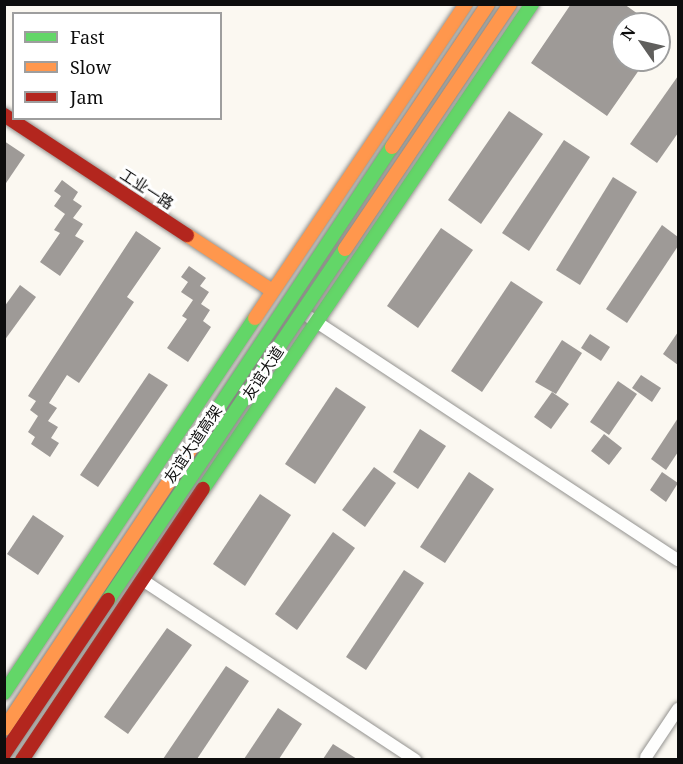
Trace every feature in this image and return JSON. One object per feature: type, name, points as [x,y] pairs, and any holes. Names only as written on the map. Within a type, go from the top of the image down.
[{"type":"main road","points":[[4,693],[271,290],[466,4]]},
{"type":"main road","name":"友谊大道高架","points":[[4,729],[488,4]]},
{"type":"main road","name":"友谊大道高架","points":[[4,754],[510,4]]},
{"type":"main road","name":"友谊大道","points":[[22,759],[532,4]]},
{"type":"main road","name":"工业一路","points":[[4,115],[271,290]]},
{"type":"street","points":[[271,290],[316,323],[678,560]]},
{"type":"street","points":[[144,580],[416,759]]},
{"type":"street","points":[[646,757],[678,709]]},
{"type":"building","points":[[571,4],[624,4],[635,12],[611,12],[611,72],[638,72],[607,116],[531,63]]},
{"type":"building","points":[[678,76],[678,133],[657,163],[630,144]]},
{"type":"building","points":[[509,111],[543,134],[481,224],[448,200]]},
{"type":"building","points":[[564,140],[590,157],[529,251],[502,233]]},
{"type":"building","points":[[4,141],[25,155],[4,186]]},
{"type":"building","points":[[613,177],[637,192],[580,285],[556,270]]},
{"type":"building","points":[[62,180],[78,192],[73,200],[82,206],[73,218],[83,224],[75,236],[84,241],[60,276],[40,262],[60,233],[54,230],[65,214],[54,206],[61,196],[54,191]]},
{"type":"building","points":[[662,225],[678,237],[678,246],[627,323],[606,309]]},
{"type":"building","points":[[441,228],[473,250],[418,328],[387,306]]},
{"type":"building","points":[[136,231],[161,248],[127,297],[134,302],[79,383],[67,375],[49,403],[57,408],[48,421],[58,427],[51,438],[59,443],[50,457],[31,444],[35,437],[28,432],[38,416],[30,410],[36,401],[28,396]]},
{"type":"building","points":[[189,266],[206,278],[200,286],[209,292],[201,304],[210,310],[203,321],[211,327],[188,362],[167,348],[187,319],[182,316],[193,300],[181,292],[188,282],[181,277]]},
{"type":"building","points":[[511,281],[543,302],[482,392],[451,371]]},
{"type":"building","points":[[20,285],[36,297],[4,341],[4,307]]},
{"type":"building","points":[[678,332],[678,365],[663,354]]},
{"type":"building","points":[[590,334],[610,347],[601,361],[581,348]]},
{"type":"building","points":[[562,340],[582,353],[556,394],[535,382]]},
{"type":"building","points":[[149,373],[168,385],[98,487],[80,475]]},
{"type":"building","points":[[641,375],[661,388],[652,402],[632,388]]},
{"type":"building","points":[[618,381],[637,394],[609,435],[590,422]]},
{"type":"building","points":[[336,387],[366,407],[315,484],[285,464]]},
{"type":"building","points":[[552,392],[569,404],[551,429],[534,417]]},
{"type":"building","points":[[678,418],[678,452],[666,470],[651,459]]},
{"type":"building","points":[[420,429],[446,446],[418,489],[393,472]]},
{"type":"building","points":[[604,434],[622,448],[609,465],[591,451]]},
{"type":"building","points":[[374,467],[396,483],[365,527],[342,510]]},
{"type":"building","points":[[469,472],[494,489],[445,563],[420,547]]},
{"type":"building","points":[[662,472],[678,483],[666,502],[650,490]]},
{"type":"building","points":[[260,494],[291,515],[245,586],[213,564]]},
{"type":"building","points":[[33,515],[64,536],[38,575],[7,554]]},
{"type":"building","points":[[333,532],[355,548],[297,630],[275,614]]},
{"type":"building","points":[[404,570],[424,583],[366,670],[346,657]]},
{"type":"building","points":[[167,628],[192,645],[128,734],[104,717]]},
{"type":"building","points":[[226,666],[249,681],[197,759],[163,759]]},
{"type":"building","points":[[278,708],[302,724],[279,759],[244,759]]},
{"type":"building","points":[[333,744],[357,759],[323,759]]},
{"type":"traffic: fast","points":[[203,489],[532,4]]},
{"type":"traffic: fast","points":[[207,425],[392,147]]},
{"type":"traffic: fast","points":[[108,600],[345,249]]},
{"type":"traffic: fast","points":[[4,693],[255,318]]},
{"type":"traffic: slow","points":[[255,318],[466,4]]},
{"type":"traffic: slow","points":[[392,147],[488,4]]},
{"type":"traffic: slow","points":[[345,249],[510,4]]},
{"type":"traffic: slow","points":[[187,235],[271,290]]},
{"type":"traffic: slow","points":[[4,729],[207,425]]},
{"type":"traffic: jam","points":[[4,115],[187,235]]},
{"type":"traffic: jam","points":[[22,760],[203,489]]},
{"type":"traffic: jam","points":[[4,754],[108,600]]}]
